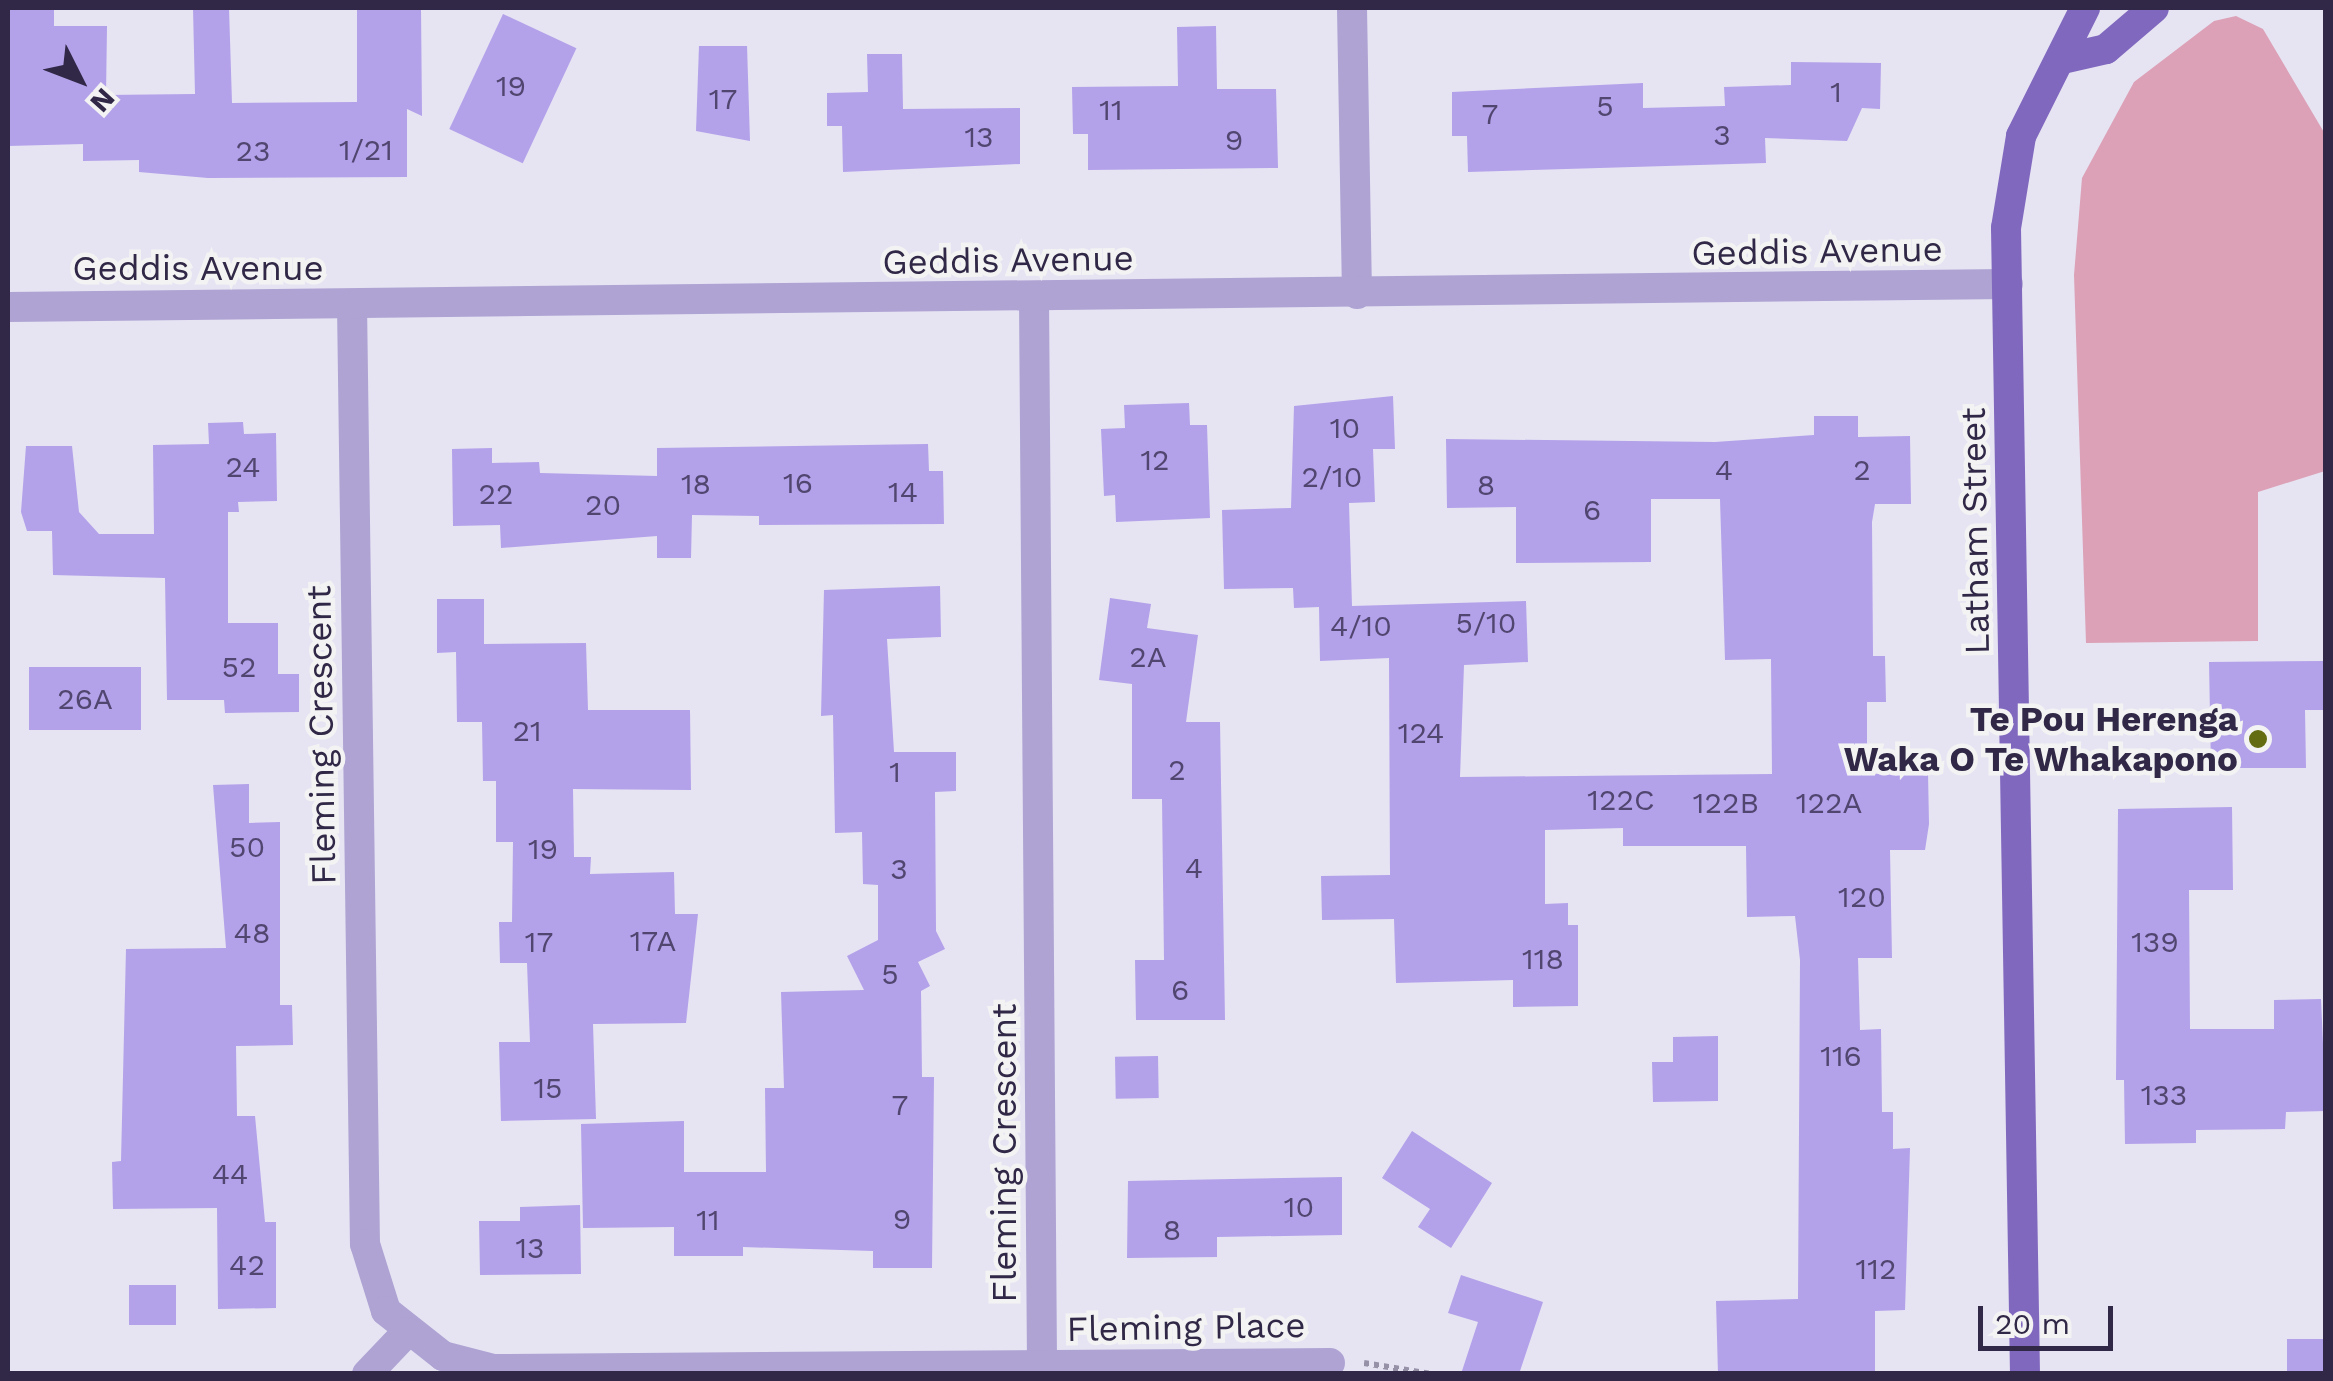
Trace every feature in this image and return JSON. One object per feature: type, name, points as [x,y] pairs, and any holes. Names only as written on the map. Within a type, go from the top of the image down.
[{"type":"main road","name":"Latham Street","points":[[2026,1374],[2006,228],[2021,136],[2085,8]]},
{"type":"main road","points":[[2062,59],[2106,49],[2154,8]]},
{"type":"street","points":[[1352,8],[1357,294]]},
{"type":"street","name":"Geddis Avenue","points":[[8,307],[2008,284]]},
{"type":"street","name":"Fleming Crescent","points":[[352,304],[365,1244],[371,1279],[407,1332],[443,1356],[493,1369],[1042,1365],[1034,297]]},
{"type":"street","points":[[366,1374],[407,1332]]},
{"type":"street","name":"Fleming Place","points":[[1042,1365],[1330,1363]]},
{"type":"path","points":[[1330,1363],[1398,1363],[1431,1374]]},
{"type":"shaded area","points":[[2236,16],[2263,29],[2325,134],[2325,471],[2258,492],[2258,641],[2086,643],[2074,275],[2082,178],[2134,82],[2214,21]]},
{"type":"building","points":[[8,8],[54,8],[54,26],[107,26],[106,95],[195,94],[193,8],[229,8],[232,103],[357,102],[357,8],[421,8],[422,116],[407,109],[407,177],[208,178],[139,172],[139,160],[83,161],[83,144],[8,146]]},
{"type":"building","points":[[503,14],[576,48],[523,163],[449,129]]},
{"type":"building","points":[[1216,26],[1217,89],[1276,89],[1278,168],[1088,170],[1088,134],[1073,134],[1072,87],[1178,86],[1177,27]]},
{"type":"building","points":[[699,46],[747,46],[750,141],[696,131]]},
{"type":"building","points":[[867,54],[902,54],[903,109],[1020,108],[1020,164],[843,172],[842,126],[827,126],[827,93],[868,92]]},
{"type":"building","points":[[1791,62],[1881,63],[1880,109],[1862,108],[1847,141],[1765,138],[1766,163],[1468,172],[1467,136],[1452,136],[1452,92],[1643,83],[1643,108],[1725,106],[1724,87],[1791,85]]},
{"type":"building","points":[[1393,396],[1395,449],[1373,449],[1375,502],[1349,503],[1352,606],[1526,601],[1528,662],[1464,665],[1460,777],[1772,774],[1771,659],[1725,660],[1720,499],[1651,499],[1651,562],[1516,563],[1516,507],[1447,508],[1446,439],[1715,442],[1814,435],[1814,416],[1858,416],[1858,437],[1910,436],[1911,504],[1875,504],[1872,522],[1873,656],[1885,656],[1886,702],[1867,702],[1867,774],[1928,773],[1929,824],[1925,850],[1890,850],[1892,958],[1858,958],[1860,1030],[1881,1029],[1882,1112],[1893,1112],[1893,1149],[1910,1148],[1905,1310],[1875,1311],[1875,1374],[1718,1374],[1716,1301],[1798,1299],[1800,960],[1795,916],[1747,917],[1746,846],[1623,846],[1623,828],[1545,830],[1545,904],[1568,903],[1568,925],[1578,925],[1578,1006],[1513,1007],[1513,980],[1396,983],[1394,919],[1322,920],[1321,876],[1390,875],[1389,658],[1320,661],[1319,607],[1294,608],[1293,588],[1224,589],[1222,510],[1291,508],[1294,406]]},
{"type":"building","points":[[1189,403],[1190,425],[1207,425],[1210,518],[1116,522],[1115,495],[1104,496],[1101,429],[1125,428],[1124,405]]},
{"type":"building","points":[[243,422],[244,434],[276,433],[277,501],[238,502],[239,512],[228,512],[228,623],[278,623],[278,674],[299,674],[299,712],[225,713],[224,700],[167,700],[165,578],[53,575],[52,531],[27,531],[21,512],[26,446],[72,446],[79,512],[99,534],[154,534],[153,445],[209,444],[208,423]]},
{"type":"building","points":[[928,444],[929,471],[943,471],[944,524],[759,525],[759,516],[692,515],[691,558],[657,558],[657,536],[501,548],[500,525],[453,526],[452,449],[492,448],[492,463],[539,462],[540,473],[657,476],[657,448]]},
{"type":"building","points":[[940,586],[941,637],[887,639],[894,752],[956,752],[956,791],[935,792],[936,931],[945,949],[918,962],[930,986],[921,991],[922,1077],[934,1077],[932,1268],[873,1268],[873,1251],[743,1247],[743,1256],[674,1256],[674,1227],[583,1228],[581,1124],[684,1121],[684,1172],[766,1172],[765,1088],[784,1088],[781,992],[864,990],[847,956],[878,940],[878,885],[863,884],[862,832],[835,833],[833,715],[821,716],[824,590]]},
{"type":"building","points":[[1110,598],[1151,604],[1147,628],[1198,635],[1186,722],[1220,722],[1225,1020],[1136,1020],[1135,960],[1164,960],[1162,799],[1132,799],[1132,684],[1099,680]]},
{"type":"building","points":[[437,599],[484,599],[484,644],[586,643],[588,710],[690,710],[691,790],[573,789],[574,857],[591,857],[590,874],[674,872],[675,914],[698,914],[686,1023],[593,1024],[596,1119],[501,1121],[499,1042],[530,1042],[527,963],[500,963],[499,922],[512,922],[513,842],[496,842],[496,781],[483,781],[482,722],[457,722],[456,652],[437,653]]},
{"type":"building","name":"Te Pou Herenga Waka O Te Whakapono","points":[[2326,661],[2326,710],[2305,710],[2306,768],[2211,768],[2209,662]]},
{"type":"building","points":[[29,667],[141,667],[141,730],[29,730]]},
{"type":"building","points":[[249,784],[249,823],[280,822],[280,1005],[292,1005],[293,1045],[236,1046],[237,1116],[255,1116],[265,1222],[276,1222],[276,1308],[218,1309],[217,1208],[113,1209],[112,1162],[121,1161],[126,949],[226,948],[213,785]]},
{"type":"building","points":[[2232,807],[2233,890],[2189,890],[2190,1029],[2274,1029],[2274,1000],[2321,999],[2326,1111],[2286,1112],[2285,1129],[2196,1130],[2196,1143],[2125,1144],[2124,1080],[2116,1080],[2118,809]]},
{"type":"building","points":[[1718,1036],[1718,1101],[1653,1102],[1652,1062],[1673,1062],[1673,1037]]},
{"type":"building","points":[[1158,1056],[1159,1098],[1116,1099],[1115,1057]]},
{"type":"building","points":[[1412,1131],[1492,1183],[1451,1248],[1418,1227],[1430,1209],[1382,1178]]},
{"type":"building","points":[[1342,1177],[1342,1235],[1217,1237],[1217,1257],[1127,1258],[1128,1181]]},
{"type":"building","points":[[580,1205],[581,1274],[480,1275],[479,1221],[520,1221],[520,1207]]},
{"type":"building","points":[[1461,1275],[1543,1302],[1519,1374],[1461,1374],[1478,1322],[1448,1313]]},
{"type":"building","points":[[129,1285],[176,1285],[176,1325],[129,1325]]},
{"type":"building","points":[[2287,1339],[2326,1339],[2326,1374],[2287,1374]]},
{"type":"place","name":"Te Pou Herenga Waka O Te Whakapono","points":[[2258,739]]}]
